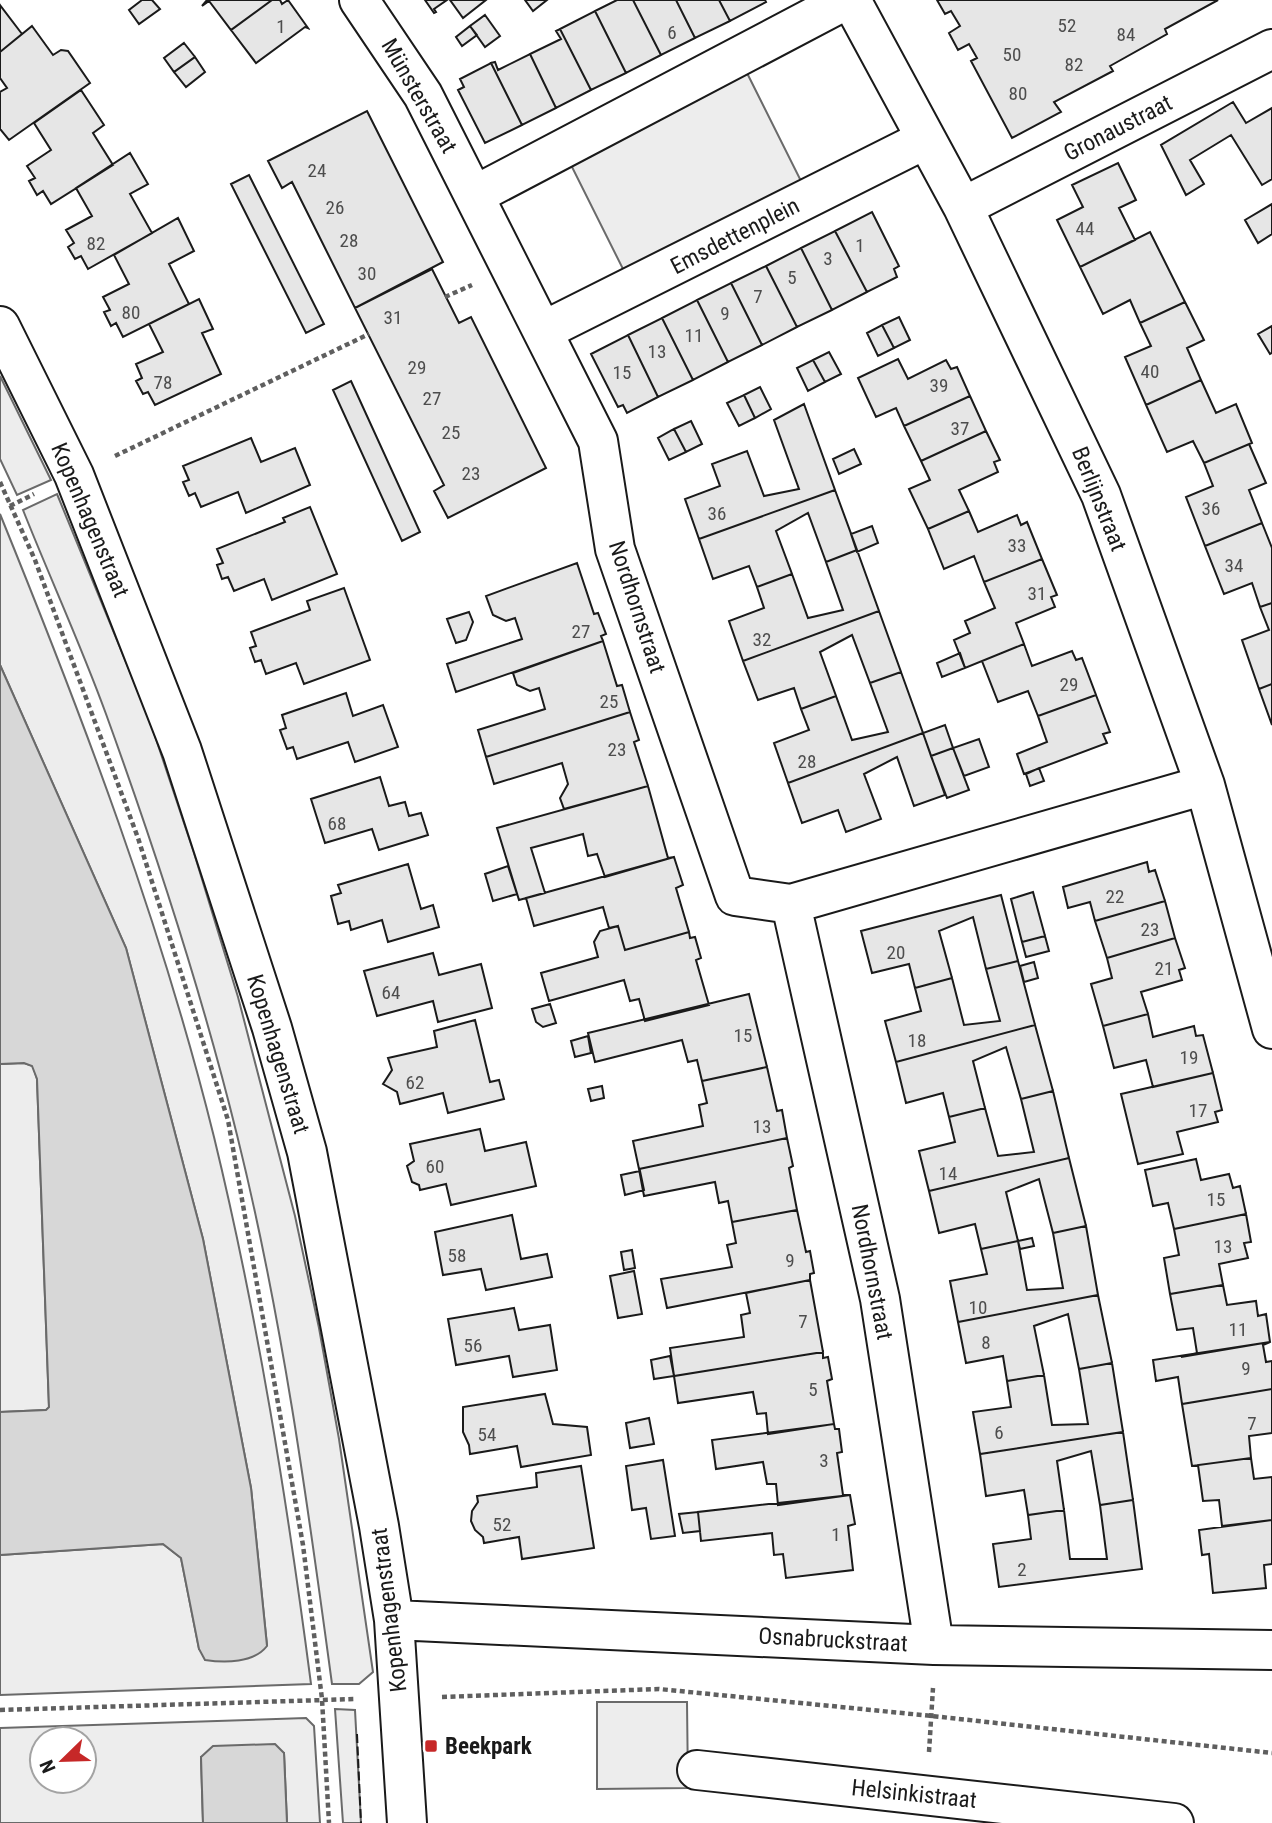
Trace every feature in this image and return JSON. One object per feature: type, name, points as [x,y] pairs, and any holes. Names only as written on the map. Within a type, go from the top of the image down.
[{"type":"street","name":"Münsterstraat","points":[[359,0],[423,95],[475,195]]},
{"type":"street","points":[[475,195],[846,0]]},
{"type":"street","name":"Berlijnstraat","points":[[852,0],[964,207],[1101,495],[1205,785],[1272,1029]]},
{"type":"street","name":"Gronaustraat","points":[[964,207],[1272,49]]},
{"type":"street","name":"Emsdettenplein","points":[[543,331],[926,139]]},
{"type":"street","name":"Nordhornstraat","points":[[475,195],[598,440],[615,549],[735,896],[791,904],[1205,785]]},
{"type":"street","name":"Kopenhagenstraat","points":[[0,326],[74,475],[182,751],[272,1028],[307,1152],[379,1526],[394,1620],[407,1823]]},
{"type":"street","name":"Nordhornstraat","points":[[791,904],[880,1299],[934,1645]]},
{"type":"street","name":"Osnabruckstraat","points":[[394,1620],[934,1645],[1272,1650]]},
{"type":"street","name":"Helsinkistraat","points":[[696,1770],[1174,1823]]},
{"type":"path","points":[[10,506],[369,334]]},
{"type":"path","points":[[0,482],[34,560],[138,838],[228,1120],[303,1545],[322,1699],[329,1823]]},
{"type":"path","points":[[926,1796],[934,1645]]},
{"type":"path","points":[[0,1710],[659,1689],[1272,1754]]},
{"type":"shaded area","points":[[744,67],[804,187],[627,277],[567,157]]},
{"type":"shaded area","points":[[0,376],[51,480],[17,495],[0,459]]},
{"type":"shaded area","points":[[57,494],[149,718],[194,853],[238,997],[295,1216],[339,1439],[373,1672],[359,1684],[332,1684],[303,1477],[280,1339],[253,1203],[209,1029],[143,818],[106,714],[23,510]]},
{"type":"shaded area","points":[[0,514],[61,667],[118,822],[170,978],[193,1057],[230,1205],[258,1341],[292,1546],[311,1684],[0,1695],[0,1555],[163,1544],[181,1558],[199,1649],[267,1645],[251,1488],[203,1239],[126,948],[0,665]]},
{"type":"shaded area","points":[[0,665],[126,948],[203,1239],[251,1488],[267,1646],[247,1659],[205,1660],[199,1649],[181,1558],[163,1544],[0,1555],[0,1412],[46,1410],[49,1407],[37,1079],[32,1066],[24,1063],[0,1064]]},
{"type":"shaded area","points":[[24,1063],[33,1066],[37,1079],[49,1408],[0,1412],[0,1064]]},
{"type":"shaded area","points":[[597,1702],[687,1702],[688,1788],[597,1789]]},
{"type":"shaded area","points":[[335,1709],[355,1710],[361,1823],[343,1823]]},
{"type":"shaded area","points":[[306,1718],[314,1726],[320,1823],[287,1823],[284,1753],[201,1757],[203,1823],[0,1823],[0,1728],[28,1727],[28,1795],[98,1795],[98,1725],[92,1725]]},
{"type":"shaded area","points":[[275,1744],[284,1753],[287,1823],[203,1823],[201,1757],[213,1746]]},
{"type":"building","points":[[142,0],[152,0],[160,9],[139,24],[129,10]]},
{"type":"building","points":[[207,0],[272,0],[231,30],[209,1],[202,6]]},
{"type":"building","points":[[272,0],[280,0],[282,4],[288,0],[308,28],[305,27],[256,63],[231,30]]},
{"type":"building","points":[[425,0],[447,0],[434,9],[434,13]]},
{"type":"building","points":[[450,0],[486,0],[463,18]]},
{"type":"building","points":[[525,0],[547,0],[533,11]]},
{"type":"building","points":[[617,0],[633,0],[661,55],[626,73],[595,11]]},
{"type":"building","points":[[633,0],[676,0],[695,38],[661,55]]},
{"type":"building","points":[[676,0],[719,0],[730,21],[695,38]]},
{"type":"building","points":[[719,0],[765,0],[766,2],[730,21]]},
{"type":"building","points":[[937,0],[1218,0],[1165,29],[1167,34],[1110,66],[1113,71],[1054,102],[1061,112],[1012,138],[971,61],[977,58],[969,44],[958,50],[949,33],[960,26],[951,11],[945,14]]},
{"type":"building","points":[[0,5],[22,34],[0,52]]},
{"type":"building","points":[[595,11],[626,73],[591,90],[560,29]]},
{"type":"building","points":[[485,15],[500,36],[485,47],[470,26]]},
{"type":"building","points":[[32,26],[53,55],[61,50],[68,51],[90,83],[9,140],[0,129],[0,92],[7,88],[0,78],[0,52]]},
{"type":"building","points":[[470,26],[477,35],[462,46],[456,37]]},
{"type":"building","points":[[560,29],[591,90],[556,108],[530,54],[561,39],[556,31]]},
{"type":"building","points":[[184,43],[195,57],[174,72],[164,58]]},
{"type":"building","points":[[530,54],[556,108],[522,125],[491,63],[495,62],[498,70]]},
{"type":"building","points":[[195,57],[205,72],[186,87],[174,72]]},
{"type":"building","points":[[491,63],[522,125],[485,143],[458,90],[464,87],[460,79]]},
{"type":"building","points":[[81,90],[104,125],[93,133],[113,165],[51,204],[43,191],[37,195],[29,181],[35,178],[27,166],[51,150],[34,123]]},
{"type":"building","points":[[1233,102],[1246,123],[1272,108],[1272,179],[1262,185],[1231,135],[1190,160],[1204,184],[1186,195],[1161,145]]},
{"type":"building","points":[[367,111],[443,262],[355,308],[292,182],[282,188],[268,161]]},
{"type":"building","points":[[130,153],[148,184],[130,194],[152,233],[88,269],[81,256],[75,259],[68,247],[74,243],[66,230],[92,216],[76,188]]},
{"type":"building","points":[[1118,163],[1136,200],[1119,208],[1135,240],[1080,267],[1057,220],[1083,207],[1072,185]]},
{"type":"building","points":[[249,175],[324,324],[306,333],[231,184]]},
{"type":"building","points":[[1272,204],[1272,234],[1258,243],[1245,220]]},
{"type":"building","points":[[872,212],[899,266],[894,269],[897,277],[867,292],[835,231]]},
{"type":"building","points":[[178,218],[194,251],[169,264],[189,304],[123,337],[116,323],[111,326],[104,312],[110,310],[103,297],[129,284],[114,255]]},
{"type":"building","points":[[835,231],[867,292],[832,310],[801,248]]},
{"type":"building","points":[[1150,232],[1185,302],[1140,323],[1130,300],[1103,314],[1080,267]]},
{"type":"building","points":[[801,248],[832,310],[797,327],[766,266]]},
{"type":"building","points":[[766,266],[797,327],[762,345],[731,283]]},
{"type":"building","points":[[432,269],[459,323],[471,317],[546,468],[448,518],[434,491],[444,485],[355,308]]},
{"type":"building","points":[[731,283],[762,345],[728,362],[697,300]]},
{"type":"building","points":[[199,299],[213,329],[202,333],[221,374],[155,405],[148,392],[143,394],[136,381],[142,378],[136,364],[163,352],[149,324]]},
{"type":"building","points":[[697,300],[728,362],[693,380],[662,318]]},
{"type":"building","points":[[1185,302],[1204,340],[1187,348],[1201,380],[1146,405],[1125,357],[1151,346],[1140,323]]},
{"type":"building","points":[[899,317],[910,340],[894,348],[882,325]]},
{"type":"building","points":[[662,318],[693,380],[658,397],[628,335]]},
{"type":"building","points":[[882,325],[894,348],[878,356],[867,333]]},
{"type":"building","points":[[1272,326],[1272,353],[1270,354],[1258,334]]},
{"type":"building","points":[[628,335],[658,397],[627,413],[623,405],[618,407],[591,354]]},
{"type":"building","points":[[829,352],[841,374],[825,382],[813,360]]},
{"type":"building","points":[[898,359],[908,379],[946,360],[951,369],[957,367],[970,396],[904,426],[896,408],[876,417],[858,378]]},
{"type":"building","points":[[813,360],[825,382],[808,391],[797,368]]},
{"type":"building","points":[[1201,380],[1216,413],[1236,404],[1252,443],[1204,463],[1193,441],[1167,452],[1146,405]]},
{"type":"building","points":[[351,381],[420,532],[402,541],[333,390]]},
{"type":"building","points":[[760,387],[771,409],[755,418],[744,395]]},
{"type":"building","points":[[744,395],[755,418],[739,426],[727,403]]},
{"type":"building","points":[[970,396],[986,431],[921,461],[904,426]]},
{"type":"building","points":[[804,404],[835,490],[699,539],[685,499],[720,486],[712,464],[747,451],[764,496],[799,489],[774,420]]},
{"type":"building","points":[[691,421],[702,444],[686,452],[674,429]]},
{"type":"building","points":[[674,429],[686,452],[669,460],[658,438]]},
{"type":"building","points":[[986,431],[1000,460],[994,462],[998,472],[959,490],[969,511],[928,529],[909,489],[930,480],[921,461]]},
{"type":"building","points":[[251,438],[261,462],[295,448],[310,485],[246,513],[238,492],[201,507],[195,493],[189,496],[183,482],[189,480],[183,466]]},
{"type":"building","points":[[1249,444],[1266,483],[1249,490],[1262,523],[1205,546],[1186,497],[1213,486],[1204,463]]},
{"type":"building","points":[[854,449],[861,464],[839,474],[833,459]]},
{"type":"building","points":[[835,490],[857,550],[826,562],[808,513],[776,531],[792,574],[757,587],[749,566],[713,579],[699,539]]},
{"type":"building","points":[[310,507],[337,574],[272,600],[264,579],[234,591],[228,577],[222,579],[217,565],[223,563],[217,549],[285,522],[283,518]]},
{"type":"building","points":[[969,511],[978,532],[1017,515],[1021,525],[1027,522],[1042,559],[984,582],[974,556],[944,569],[928,529]]},
{"type":"building","points":[[1262,523],[1272,548],[1272,603],[1260,607],[1252,583],[1224,594],[1205,546]]},
{"type":"building","points":[[872,526],[878,543],[857,552],[851,534]]},
{"type":"building","points":[[857,550],[879,611],[743,661],[729,621],[764,608],[757,587],[792,574],[808,618],[843,610],[826,562]]},
{"type":"building","points":[[1042,559],[1057,595],[1051,597],[1055,607],[1016,623],[1024,644],[965,668],[954,640],[970,633],[965,621],[995,608],[984,582]]},
{"type":"building","points":[[577,563],[594,614],[598,613],[606,634],[601,636],[603,641],[456,692],[447,664],[522,639],[515,618],[506,621],[493,615],[486,596]]},
{"type":"building","points":[[344,588],[370,660],[304,684],[296,663],[266,674],[261,660],[255,662],[250,648],[256,646],[251,632],[310,610],[307,601]]},
{"type":"building","points":[[1272,603],[1272,684],[1259,689],[1242,640],[1269,630],[1260,607]]},
{"type":"building","points":[[879,611],[901,672],[870,683],[852,635],[820,652],[836,696],[801,709],[794,688],[758,700],[743,661]]},
{"type":"building","points":[[469,612],[473,622],[466,640],[456,643],[447,619]]},
{"type":"building","points":[[603,641],[617,686],[622,685],[630,712],[486,757],[478,730],[545,709],[539,688],[530,691],[517,685],[513,673]]},
{"type":"building","points":[[1024,644],[1032,666],[1072,651],[1076,660],[1082,658],[1096,695],[1038,716],[1028,691],[998,702],[982,661]]},
{"type":"building","points":[[960,653],[965,668],[942,677],[937,663]]},
{"type":"building","points":[[901,672],[923,733],[788,783],[774,743],[809,730],[801,709],[836,696],[852,740],[888,732],[870,683]]},
{"type":"building","points":[[1272,684],[1272,725],[1259,689]]},
{"type":"building","points":[[346,693],[353,716],[383,705],[398,747],[355,762],[348,742],[297,759],[293,747],[287,749],[280,730],[286,728],[282,715]]},
{"type":"building","points":[[1096,695],[1110,732],[1103,734],[1107,743],[1024,774],[1017,754],[1047,742],[1038,716]]},
{"type":"building","points":[[630,712],[639,740],[634,742],[648,786],[564,809],[560,798],[568,784],[562,763],[494,784],[486,757]]},
{"type":"building","points":[[945,725],[953,748],[931,756],[923,733]]},
{"type":"building","points":[[923,733],[945,795],[914,806],[897,757],[864,774],[881,819],[846,832],[838,810],[802,823],[788,783]]},
{"type":"building","points":[[979,739],[989,767],[964,776],[953,748]]},
{"type":"building","points":[[953,748],[969,790],[947,798],[931,756]]},
{"type":"building","points":[[1039,768],[1044,781],[1030,786],[1026,774]]},
{"type":"building","points":[[380,777],[389,806],[405,802],[409,816],[421,813],[428,835],[379,850],[372,829],[325,843],[311,799]]},
{"type":"building","points":[[648,786],[668,858],[674,857],[605,877],[597,854],[588,856],[583,834],[531,848],[545,893],[519,900],[497,828]]},
{"type":"building","points":[[674,857],[683,885],[676,888],[689,932],[625,950],[618,926],[609,928],[603,907],[534,926],[526,898]]},
{"type":"building","points":[[1147,862],[1149,872],[1155,870],[1165,901],[1095,921],[1090,902],[1068,908],[1063,887]]},
{"type":"building","points":[[408,864],[421,909],[433,905],[439,927],[388,942],[382,920],[351,930],[349,921],[338,924],[331,896],[341,893],[338,885]]},
{"type":"building","points":[[508,866],[517,894],[493,901],[485,874]]},
{"type":"building","points":[[1033,892],[1045,936],[1022,942],[1011,899]]},
{"type":"building","points":[[1001,895],[1018,961],[986,969],[973,917],[939,931],[952,978],[915,988],[909,964],[872,973],[861,931]]},
{"type":"building","points":[[1165,901],[1175,938],[1107,958],[1095,921]]},
{"type":"building","points":[[618,926],[625,950],[689,932],[690,938],[695,937],[701,958],[696,960],[709,1005],[645,1021],[639,999],[630,1001],[624,980],[549,1001],[541,973],[598,957],[594,942],[600,931]]},
{"type":"building","points":[[1045,936],[1049,951],[1026,957],[1022,942]]},
{"type":"building","points":[[1175,938],[1185,968],[1179,970],[1182,980],[1141,992],[1148,1014],[1103,1026],[1091,984],[1112,978],[1107,958]]},
{"type":"building","points":[[433,953],[439,975],[481,964],[492,1008],[438,1022],[433,1001],[377,1016],[364,971]]},
{"type":"building","points":[[1018,961],[1035,1025],[896,1062],[885,1021],[921,1011],[915,988],[952,978],[964,1025],[1000,1021],[986,969]]},
{"type":"building","points":[[1034,962],[1038,978],[1024,982],[1020,966]]},
{"type":"building","points":[[749,994],[767,1067],[702,1081],[697,1060],[688,1062],[682,1040],[595,1062],[588,1033]]},
{"type":"building","points":[[550,1004],[556,1023],[543,1027],[536,1022],[532,1009]]},
{"type":"building","points":[[1148,1014],[1153,1037],[1194,1026],[1196,1036],[1203,1035],[1213,1073],[1153,1087],[1146,1060],[1114,1068],[1103,1026]]},
{"type":"building","points":[[475,1020],[490,1082],[499,1080],[504,1099],[448,1113],[443,1093],[400,1104],[397,1092],[383,1084],[392,1070],[388,1058],[437,1047],[434,1031]]},
{"type":"building","points":[[1035,1025],[1053,1091],[1021,1099],[1006,1047],[973,1061],[985,1108],[949,1117],[943,1093],[906,1103],[896,1062]]},
{"type":"building","points":[[588,1036],[591,1053],[575,1057],[571,1041]]},
{"type":"building","points":[[767,1067],[777,1111],[782,1110],[787,1138],[639,1169],[633,1141],[703,1126],[699,1105],[707,1103],[702,1081]]},
{"type":"building","points":[[1213,1073],[1222,1110],[1215,1112],[1218,1122],[1177,1132],[1183,1154],[1138,1164],[1121,1094]]},
{"type":"building","points":[[602,1086],[604,1098],[591,1101],[588,1089]]},
{"type":"building","points":[[1053,1091],[1069,1158],[929,1191],[919,1151],[955,1142],[949,1117],[985,1108],[998,1156],[1034,1152],[1021,1099]]},
{"type":"building","points":[[480,1129],[485,1151],[526,1142],[536,1186],[451,1205],[446,1184],[420,1190],[419,1185],[412,1182],[407,1166],[414,1161],[410,1144]]},
{"type":"building","points":[[787,1138],[793,1166],[789,1168],[797,1210],[732,1222],[728,1201],[719,1203],[715,1182],[644,1196],[639,1169]]},
{"type":"building","points":[[1069,1158],[1086,1226],[1053,1233],[1039,1179],[1006,1192],[1018,1241],[981,1249],[975,1224],[939,1233],[929,1191]]},
{"type":"building","points":[[1196,1159],[1201,1180],[1229,1174],[1233,1188],[1240,1186],[1246,1214],[1174,1229],[1168,1203],[1153,1206],[1145,1170]]},
{"type":"building","points":[[640,1171],[644,1190],[625,1195],[621,1175]]},
{"type":"building","points":[[797,1210],[806,1252],[810,1251],[814,1273],[810,1274],[810,1280],[667,1308],[661,1279],[732,1267],[727,1245],[736,1243],[732,1222]]},
{"type":"building","points":[[1246,1214],[1251,1242],[1244,1243],[1248,1258],[1219,1264],[1223,1285],[1170,1294],[1164,1258],[1179,1255],[1174,1229]]},
{"type":"building","points":[[512,1215],[521,1259],[547,1254],[552,1277],[486,1290],[481,1269],[443,1275],[435,1232]]},
{"type":"building","points":[[1086,1226],[1098,1295],[958,1322],[950,1281],[987,1274],[981,1249],[1018,1241],[1027,1290],[1063,1288],[1053,1233]]},
{"type":"building","points":[[1032,1238],[1034,1246],[1020,1249],[1018,1241]]},
{"type":"building","points":[[632,1250],[635,1268],[624,1270],[621,1252]]},
{"type":"building","points":[[634,1271],[642,1314],[618,1318],[610,1276]]},
{"type":"building","points":[[810,1280],[823,1352],[674,1376],[670,1348],[744,1337],[741,1315],[750,1313],[746,1293]]},
{"type":"building","points":[[1223,1285],[1227,1305],[1256,1301],[1258,1316],[1266,1314],[1270,1342],[1181,1357],[1197,1353],[1193,1328],[1177,1330],[1170,1294]]},
{"type":"building","points":[[1098,1295],[1112,1363],[1079,1369],[1068,1314],[1034,1326],[1044,1375],[1007,1381],[1003,1356],[966,1363],[958,1322]]},
{"type":"building","points":[[514,1308],[519,1330],[550,1325],[557,1370],[513,1377],[509,1356],[456,1365],[448,1319]]},
{"type":"building","points":[[1270,1342],[1263,1345],[1266,1362],[1272,1361],[1272,1389],[1182,1404],[1178,1377],[1156,1381],[1153,1360]]},
{"type":"building","points":[[823,1352],[823,1358],[828,1357],[832,1379],[827,1381],[834,1424],[768,1434],[766,1413],[757,1414],[753,1392],[678,1403],[674,1376]]},
{"type":"building","points":[[670,1356],[674,1376],[654,1379],[651,1360]]},
{"type":"building","points":[[1112,1363],[1123,1432],[980,1454],[973,1412],[1011,1407],[1007,1381],[1044,1375],[1052,1425],[1088,1424],[1079,1369]]},
{"type":"building","points":[[1272,1389],[1272,1433],[1249,1436],[1251,1458],[1192,1466],[1182,1404]]},
{"type":"building","points":[[545,1394],[553,1424],[587,1427],[591,1455],[521,1467],[517,1446],[470,1454],[463,1432],[463,1407]]},
{"type":"building","points":[[649,1418],[654,1444],[630,1448],[626,1423]]},
{"type":"building","points":[[834,1424],[835,1429],[839,1429],[842,1452],[837,1453],[843,1495],[850,1495],[778,1505],[776,1484],[767,1484],[763,1462],[716,1469],[712,1440]]},
{"type":"building","points":[[1123,1432],[1133,1500],[1100,1505],[1091,1451],[1057,1461],[1064,1510],[1028,1515],[1024,1490],[986,1496],[980,1454]]},
{"type":"building","points":[[1251,1458],[1254,1479],[1272,1477],[1272,1520],[1222,1526],[1219,1500],[1203,1501],[1198,1465]]},
{"type":"building","points":[[663,1460],[675,1536],[651,1539],[646,1508],[632,1510],[626,1466]]},
{"type":"building","points":[[581,1466],[594,1548],[522,1559],[519,1537],[484,1543],[483,1537],[475,1530],[471,1521],[472,1511],[478,1502],[477,1496],[537,1487],[536,1473]]},
{"type":"building","points":[[850,1495],[855,1524],[848,1526],[853,1570],[786,1578],[783,1554],[774,1555],[772,1533],[701,1541],[698,1512]]},
{"type":"building","points":[[1133,1500],[1142,1569],[999,1587],[993,1544],[1031,1539],[1028,1515],[1064,1510],[1070,1559],[1107,1559],[1100,1505]]},
{"type":"building","points":[[698,1512],[700,1531],[683,1533],[679,1514]]},
{"type":"building","points":[[1272,1520],[1272,1564],[1264,1565],[1266,1588],[1213,1593],[1209,1554],[1202,1555],[1199,1530]]},
{"type":"fence","points":[[357,1734],[361,1823]]},
{"type":"place","name":"Beekpark","points":[[431,1746]]}]
